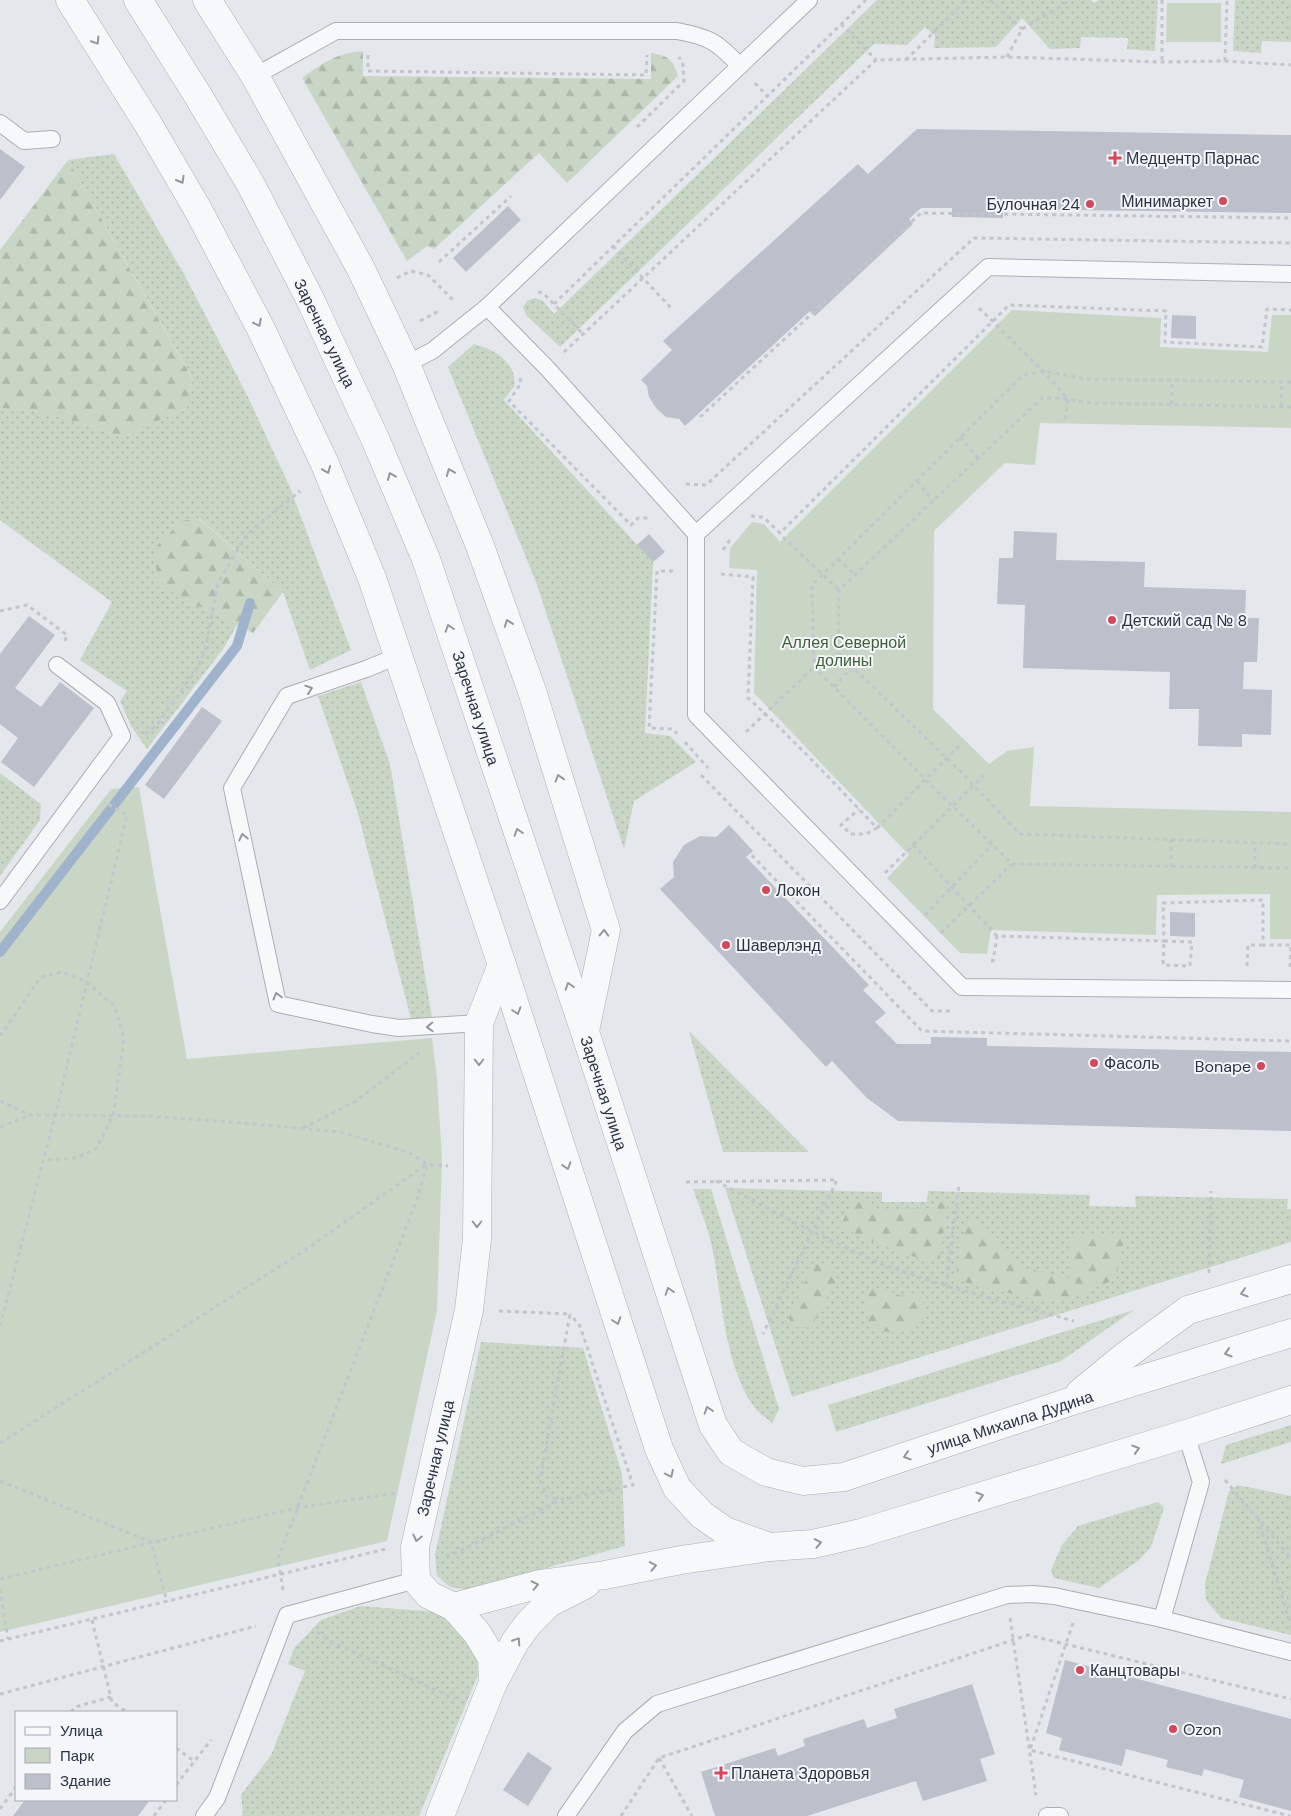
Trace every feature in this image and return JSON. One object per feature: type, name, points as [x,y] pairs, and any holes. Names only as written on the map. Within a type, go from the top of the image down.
[{"type":"street","points":[[70,0],[153,132],[197,208],[260,327],[324,462],[372,578],[502,965],[659,1450],[677,1488],[702,1516],[725,1531],[769,1547]]},
{"type":"street","name":"Заречная улица","points":[[138,0],[250,183],[310,299],[376,441],[426,559],[713,1425],[731,1452]]},
{"type":"street","points":[[207,0],[255,76],[361,269],[406,364],[480,546],[532,691],[606,930],[584,1032]]},
{"type":"street","name":"Заречная улица","points":[[416,1580],[415,1548],[469,1310],[477,1239],[479,1022],[502,965]]},
{"type":"street","points":[[1069,1402],[1125,1356],[1188,1310],[1291,1279]]},
{"type":"street","name":"улица Михаила Дудина","points":[[731,1452],[766,1472],[803,1480],[844,1477],[1069,1402],[1291,1333]]},
{"type":"street","points":[[454,1606],[540,1584],[769,1547],[813,1544],[861,1533],[1291,1400]]},
{"type":"street","points":[[440,1816],[493,1683],[523,1630],[549,1603],[605,1575]]},
{"type":"street","points":[[416,1580],[429,1595],[454,1606],[478,1632],[492,1658],[493,1683]]},
{"type":"lane","points":[[406,364],[432,351],[487,307],[809,0]]},
{"type":"lane","points":[[255,76],[336,31],[677,31],[701,36],[721,46],[740,66]]},
{"type":"lane","points":[[0,123],[24,141],[52,139]]},
{"type":"lane","points":[[696,534],[988,267],[1291,274]]},
{"type":"lane","points":[[487,307],[547,368],[696,534],[696,715],[962,987],[1291,990]]},
{"type":"lane","points":[[398,656],[288,696],[232,788],[278,1004],[399,1028],[479,1022]]},
{"type":"lane","points":[[0,901],[122,736],[107,703],[58,665]]},
{"type":"lane","points":[[1162,1619],[1202,1482],[1186,1434]]},
{"type":"lane","points":[[204,1816],[217,1798],[287,1615],[416,1580]]},
{"type":"lane","points":[[566,1816],[625,1731],[657,1704],[1007,1595],[1033,1594],[1054,1596],[1162,1619],[1291,1652]]},
{"type":"lane","points":[[1047,1816],[1060,1816]]},
{"type":"path","points":[[554,304],[866,0]]},
{"type":"path","points":[[905,60],[966,0]]},
{"type":"path","points":[[990,0],[1022,30]]},
{"type":"path","points":[[1007,57],[1022,30],[1070,0]]},
{"type":"path","points":[[1162,0],[1162,62]]},
{"type":"path","points":[[1225,61],[1227,0]]},
{"type":"path","points":[[841,24],[876,60]]},
{"type":"path","points":[[368,53],[368,71],[646,75],[647,47]]},
{"type":"path","points":[[634,129],[684,81],[683,65],[677,54]]},
{"type":"path","points":[[547,368],[876,60],[1007,57],[1162,62],[1225,61],[1291,65]]},
{"type":"path","points":[[439,262],[511,196]]},
{"type":"path","points":[[682,480],[688,485],[706,485],[974,238],[1291,243]]},
{"type":"path","points":[[612,246],[671,308]]},
{"type":"path","points":[[396,278],[411,271],[428,275],[455,303]]},
{"type":"path","points":[[961,290],[1043,371],[1068,399],[1065,422]]},
{"type":"path","points":[[536,292],[543,292],[583,334]]},
{"type":"path","points":[[448,307],[461,297]]},
{"type":"path","points":[[745,523],[750,516],[763,518],[780,533],[1009,305],[1166,311],[1165,342],[1262,347],[1267,309],[1291,310]]},
{"type":"path","points":[[418,322],[440,311]]},
{"type":"path","points":[[1291,382],[1086,379],[1043,371],[1023,375],[812,585],[814,667],[1012,864],[1291,868]]},
{"type":"path","points":[[520,376],[522,383],[509,401],[631,525],[638,518],[651,518]]},
{"type":"path","points":[[1172,380],[1172,404]]},
{"type":"path","points":[[1281,406],[1282,382]]},
{"type":"path","points":[[1291,406],[1091,403],[1068,399],[1042,398],[839,590],[838,653],[947,758],[1020,834],[1291,844]]},
{"type":"path","points":[[960,438],[978,458]]},
{"type":"path","points":[[916,481],[933,501]]},
{"type":"path","points":[[122,736],[146,734],[158,725],[198,667],[205,651],[218,583],[246,535],[300,491]]},
{"type":"path","points":[[722,557],[723,548],[734,535]]},
{"type":"path","points":[[783,537],[839,590]]},
{"type":"path","points":[[838,558],[855,575]]},
{"type":"path","points":[[722,566],[721,574],[753,577],[748,698],[877,828]]},
{"type":"path","points":[[678,571],[657,571],[650,728],[672,729],[678,735]]},
{"type":"path","points":[[0,611],[27,605],[67,635],[58,665]]},
{"type":"path","points":[[729,748],[814,667],[838,653]]},
{"type":"path","points":[[834,687],[852,667]]},
{"type":"path","points":[[684,742],[708,768]]},
{"type":"path","points":[[859,809],[841,824],[851,834],[866,834],[877,828],[960,745]]},
{"type":"path","points":[[701,774],[932,1011],[962,1011]]},
{"type":"path","points":[[880,878],[984,775]]},
{"type":"path","points":[[0,1326],[55,1116],[127,815],[103,801]]},
{"type":"path","points":[[1171,867],[1172,840]]},
{"type":"path","points":[[1255,843],[1255,868]]},
{"type":"path","points":[[913,845],[998,936],[1164,941],[1192,942],[1190,966],[1163,965],[1164,941],[1163,902],[1263,900],[1263,945],[1291,945]]},
{"type":"path","points":[[920,920],[992,845]]},
{"type":"path","points":[[937,937],[1012,864]]},
{"type":"path","points":[[985,961],[993,961],[998,936]]},
{"type":"path","points":[[0,1036],[41,977],[62,972],[87,982],[115,1008],[124,1039],[113,1116],[96,1149],[76,1158],[44,1160]]},
{"type":"path","points":[[303,1129],[356,1101],[421,1051]]},
{"type":"path","points":[[0,1101],[30,1115],[148,1116],[341,1132],[410,1153],[427,1164],[451,1166]]},
{"type":"path","points":[[0,1127],[30,1115]]},
{"type":"path","points":[[0,1443],[304,1251],[427,1164]]},
{"type":"path","points":[[427,1164],[419,1194],[278,1558],[287,1615],[332,1642],[457,1700]]},
{"type":"path","points":[[686,1182],[838,1180],[762,1334]]},
{"type":"path","points":[[716,1181],[813,1232],[881,1264],[946,1286],[1074,1321]]},
{"type":"path","points":[[946,1286],[959,1185]]},
{"type":"path","points":[[1209,1279],[1211,1191]]},
{"type":"path","points":[[0,1641],[395,1547],[415,1548],[450,1556],[560,1500],[633,1485],[580,1326],[570,1314],[469,1310]]},
{"type":"path","points":[[560,1500],[547,1497],[540,1480],[570,1314]]},
{"type":"path","points":[[1222,1475],[1291,1558]]},
{"type":"path","points":[[0,1481],[151,1542]]},
{"type":"path","points":[[0,1580],[296,1508],[399,1493]]},
{"type":"path","points":[[1258,1518],[1291,1626]]},
{"type":"path","points":[[151,1542],[167,1602]]},
{"type":"path","points":[[0,1589],[8,1639]]},
{"type":"path","points":[[1007,1595],[1037,1799]]},
{"type":"path","points":[[0,1694],[259,1625],[287,1615]]},
{"type":"path","points":[[92,1620],[112,1702],[126,1711]]},
{"type":"path","points":[[1030,1750],[1073,1623]]},
{"type":"path","points":[[621,1816],[659,1758],[1028,1635],[1291,1699]]},
{"type":"path","points":[[72,1711],[75,1708],[111,1697]]},
{"type":"path","points":[[178,1749],[194,1761]]},
{"type":"path","points":[[1030,1750],[1290,1816]]},
{"type":"path","points":[[659,1758],[692,1816]]},
{"type":"path","points":[[0,1809],[15,1788]]},
{"type":"path","points":[[154,1816],[165,1801]]},
{"type":"green space","points":[[877,0],[1091,0],[1093,3],[1099,0],[1158,0],[1155,51],[1127,49],[1128,38],[1081,37],[1080,48],[1050,49],[1022,18],[996,47],[934,48],[935,36],[925,27],[907,45],[874,44],[560,347],[526,315],[523,307],[527,301],[534,298],[542,300],[554,314]]},
{"type":"green space","points":[[1235,0],[1291,0],[1291,42],[1262,41],[1261,53],[1233,51]]},
{"type":"green space","points":[[1167,3],[1221,3],[1221,42],[1166,42]]},
{"type":"green space","points":[[363,51],[363,76],[651,79],[651,53],[662,55],[669,59],[678,76],[567,183],[539,153],[434,249],[427,246],[407,261],[302,78],[323,63],[337,56]]},
{"type":"green space","points":[[114,154],[185,276],[248,397],[289,485],[351,650],[310,670],[283,592],[199,518],[186,604],[201,607],[237,625],[223,649],[147,749],[131,726],[120,701],[127,691],[80,660],[112,602],[0,520],[0,408],[47,414],[123,437],[186,408],[193,379],[68,160]]},
{"type":"green space","points":[[68,160],[193,380],[186,408],[123,437],[47,414],[0,408],[0,250]]},
{"type":"green space","name":"Аллея Северной долины","points":[[1012,310],[1161,318],[1160,347],[1268,352],[1272,315],[1291,315],[1291,428],[1040,423],[1035,465],[1005,463],[934,531],[933,709],[989,764],[1007,751],[1034,747],[1030,806],[1291,812],[1291,939],[1270,939],[1270,894],[1157,895],[1156,935],[991,930],[987,954],[960,953],[887,878],[909,855],[754,693],[757,570],[729,568],[730,548],[752,522],[764,524],[780,542]]},
{"type":"green space","points":[[474,344],[491,350],[502,357],[514,374],[515,385],[504,400],[653,562],[645,733],[670,736],[696,762],[634,801],[624,849],[536,582],[448,367]]},
{"type":"green space","points":[[198,518],[283,592],[253,633],[201,607],[186,604],[157,579],[155,548],[182,521]]},
{"type":"green space","points":[[361,682],[390,764],[432,1018],[411,1019],[357,810],[318,696]]},
{"type":"green space","points":[[0,773],[41,804],[40,820],[0,876]]},
{"type":"green space","points":[[139,787],[187,1059],[432,1038],[437,1079],[442,1159],[437,1310],[387,1541],[0,1632],[0,932],[111,789]]},
{"type":"green space","points":[[689,1031],[809,1152],[723,1152]]},
{"type":"green space","points":[[725,1188],[882,1192],[882,1202],[927,1202],[928,1191],[1090,1195],[1089,1206],[1136,1207],[1135,1196],[1288,1199],[1287,1209],[1291,1209],[1291,1242],[792,1397]]},
{"type":"green space","points":[[693,1189],[711,1189],[779,1409],[772,1423],[755,1408],[745,1391],[730,1352],[710,1240]]},
{"type":"green space","points":[[852,1201],[872,1203],[876,1210],[933,1208],[937,1201],[947,1203],[939,1263],[903,1254],[840,1227]]},
{"type":"green space","points":[[966,1219],[975,1220],[980,1230],[996,1236],[1020,1267],[1069,1278],[1071,1239],[1078,1234],[1112,1234],[1124,1240],[1116,1279],[1071,1298],[1037,1300],[955,1280]]},
{"type":"green space","points":[[821,1262],[831,1268],[837,1279],[811,1327],[791,1326],[789,1317],[813,1265]]},
{"type":"green space","points":[[871,1286],[902,1296],[909,1292],[921,1297],[926,1311],[917,1323],[905,1331],[892,1333],[880,1330],[869,1324],[864,1298]]},
{"type":"green space","points":[[1134,1310],[1061,1361],[836,1432],[828,1405]]},
{"type":"green space","points":[[481,1342],[583,1348],[622,1474],[625,1546],[468,1590],[450,1587],[437,1576],[435,1555]]},
{"type":"green space","points":[[1291,1425],[1291,1442],[1221,1464],[1226,1445]]},
{"type":"green space","points":[[1238,1485],[1291,1496],[1291,1635],[1221,1618],[1206,1600],[1205,1584],[1229,1491]]},
{"type":"green space","points":[[1158,1502],[1164,1508],[1151,1547],[1138,1561],[1099,1588],[1054,1578],[1051,1570],[1062,1545],[1078,1526]]},
{"type":"green space","points":[[361,1606],[436,1612],[461,1624],[476,1647],[478,1675],[419,1816],[242,1816],[241,1795],[271,1755],[305,1671],[288,1664],[295,1647],[321,1620]]},
{"type":"building","points":[[917,129],[1291,135],[1291,213],[1003,209],[1003,218],[952,217],[952,208],[921,208],[909,219],[913,224],[815,316],[810,311],[685,426],[679,419],[666,417],[656,408],[649,397],[647,386],[641,380],[672,350],[663,341],[858,164],[868,174]]},
{"type":"building","points":[[0,149],[25,167],[0,200]]},
{"type":"building","points":[[508,206],[521,220],[466,272],[453,258]]},
{"type":"building","points":[[1172,315],[1196,316],[1196,339],[1171,338]]},
{"type":"building","points":[[1014,531],[1057,533],[1056,560],[1145,562],[1144,587],[1246,590],[1245,618],[1259,618],[1257,662],[1244,662],[1243,689],[1272,690],[1271,735],[1242,734],[1242,747],[1198,746],[1199,709],[1169,709],[1170,672],[1023,668],[1025,605],[997,604],[999,558],[1013,558]]},
{"type":"building","points":[[649,534],[665,552],[653,562],[637,545]]},
{"type":"building","points":[[29,616],[55,635],[15,688],[41,707],[60,682],[94,708],[34,787],[1,762],[18,738],[0,724],[0,654]]},
{"type":"building","points":[[202,707],[222,721],[164,799],[145,785]]},
{"type":"building","points":[[729,825],[753,851],[746,857],[869,985],[863,990],[886,1013],[875,1022],[897,1044],[931,1044],[931,1037],[987,1038],[987,1046],[1291,1052],[1291,1131],[898,1121],[867,1098],[832,1061],[826,1067],[660,889],[674,877],[673,862],[684,845],[700,836],[716,837]]},
{"type":"building","points":[[1170,912],[1195,913],[1195,937],[1170,936]]},
{"type":"building","points":[[1065,1660],[1291,1719],[1291,1811],[1239,1797],[1244,1780],[1204,1769],[1202,1776],[1166,1767],[1168,1760],[1126,1749],[1122,1766],[1059,1750],[1062,1738],[1046,1733]]},
{"type":"building","points":[[972,1684],[995,1754],[980,1759],[987,1781],[923,1801],[916,1781],[807,1816],[715,1816],[701,1772],[775,1748],[778,1756],[805,1746],[803,1739],[864,1719],[867,1728],[897,1718],[894,1709]]},
{"type":"building","points":[[528,1752],[552,1768],[528,1806],[503,1790]]},
{"type":"building","points":[[24,1801],[149,1801],[138,1816],[13,1816]]},
{"type":"waterway","points":[[0,952],[237,646],[250,603]]},
{"type":"place","name":"Медцентр Парнас","points":[[1115,158]]},
{"type":"place","name":"Минимаркет","points":[[1223,201]]},
{"type":"place","name":"Булочная 24","points":[[1090,204]]},
{"type":"place","name":"Детский сад № 8","points":[[1112,620]]},
{"type":"place","name":"Локон","points":[[766,890]]},
{"type":"place","name":"Шаверлэнд","points":[[726,945]]},
{"type":"place","name":"Фасоль","points":[[1094,1063]]},
{"type":"place","name":"Bonape","points":[[1261,1066]]},
{"type":"place","name":"Канцтовары","points":[[1080,1670]]},
{"type":"place","name":"Ozon","points":[[1173,1729]]},
{"type":"place","name":"Планета Здоровья","points":[[721,1773]]}]
